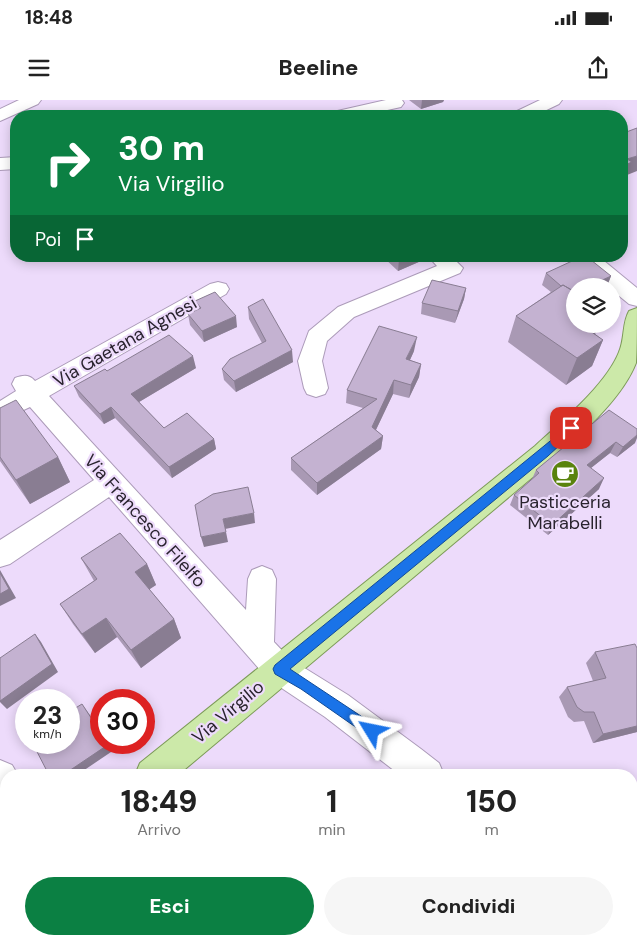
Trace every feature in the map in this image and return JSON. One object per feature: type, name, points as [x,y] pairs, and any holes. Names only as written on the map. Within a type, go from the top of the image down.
[{"type":"main road","name":"Via Virgilio","points":[[158,769],[269,658],[544,453],[584,416],[610,386],[634,352],[637,316]]},
{"type":"street","points":[[12,110],[28,102],[50,100]]},
{"type":"street","points":[[533,110],[553,100]]},
{"type":"street","points":[[371,110],[397,105]]},
{"type":"street","points":[[316,388],[310,360],[317,337],[346,312],[452,268],[445,262]]},
{"type":"street","points":[[591,262],[637,299]]},
{"type":"street","name":"Via Gaetana Agnesi","points":[[0,412],[28,389],[218,288]]},
{"type":"street","name":"Via Francesco Filelfo","points":[[28,389],[269,658],[372,731],[420,769]]},
{"type":"street","points":[[0,554],[111,482]]},
{"type":"street","points":[[262,579],[269,658]]},
{"type":"building","points":[[637,128],[637,156],[628,159],[628,131]]},
{"type":"building","points":[[570,262],[594,262],[611,276],[607,278],[566,278],[566,287],[561,286],[546,273]]},
{"type":"building","points":[[432,280],[466,288],[458,311],[422,303]]},
{"type":"building","points":[[563,285],[566,287],[566,333],[593,333],[603,340],[577,358],[516,316]]},
{"type":"building","points":[[215,292],[236,316],[202,331],[188,314],[201,308],[195,301]]},
{"type":"building","points":[[263,299],[292,350],[234,381],[222,369],[230,359],[266,341],[248,307]]},
{"type":"building","points":[[379,326],[417,337],[406,359],[421,364],[411,385],[394,380],[372,427],[383,436],[317,483],[291,458],[377,399],[347,390]]},
{"type":"building","points":[[169,335],[193,356],[131,394],[164,428],[187,413],[214,439],[169,467],[111,407],[100,414],[74,386],[105,369],[107,371]]},
{"type":"building","points":[[16,400],[58,457],[16,480],[0,457],[0,408]]},
{"type":"building","points":[[609,410],[637,429],[637,435],[623,447],[616,442],[587,465],[604,478],[552,525],[514,495],[539,473],[536,470]]},
{"type":"building","points":[[248,487],[254,513],[223,519],[226,532],[201,537],[195,505],[213,494]]},
{"type":"building","points":[[120,533],[147,564],[135,572],[174,619],[131,650],[106,618],[82,634],[60,604],[97,579],[81,558]]},
{"type":"building","points":[[0,573],[9,589],[0,594]]},
{"type":"building","points":[[35,634],[52,664],[0,701],[0,658]]},
{"type":"building","points":[[635,644],[637,648],[637,726],[603,734],[594,712],[584,712],[577,707],[567,687],[606,678],[595,652]]},
{"type":"building","points":[[82,704],[90,716],[90,754],[94,754],[72,769],[46,769],[38,754],[80,754],[80,705]]},
{"type":"place","name":"Pasticceria Marabelli","points":[[565,474]]},
{"type":"route","points":[[372,731],[279,669],[544,453],[571,428]]}]
